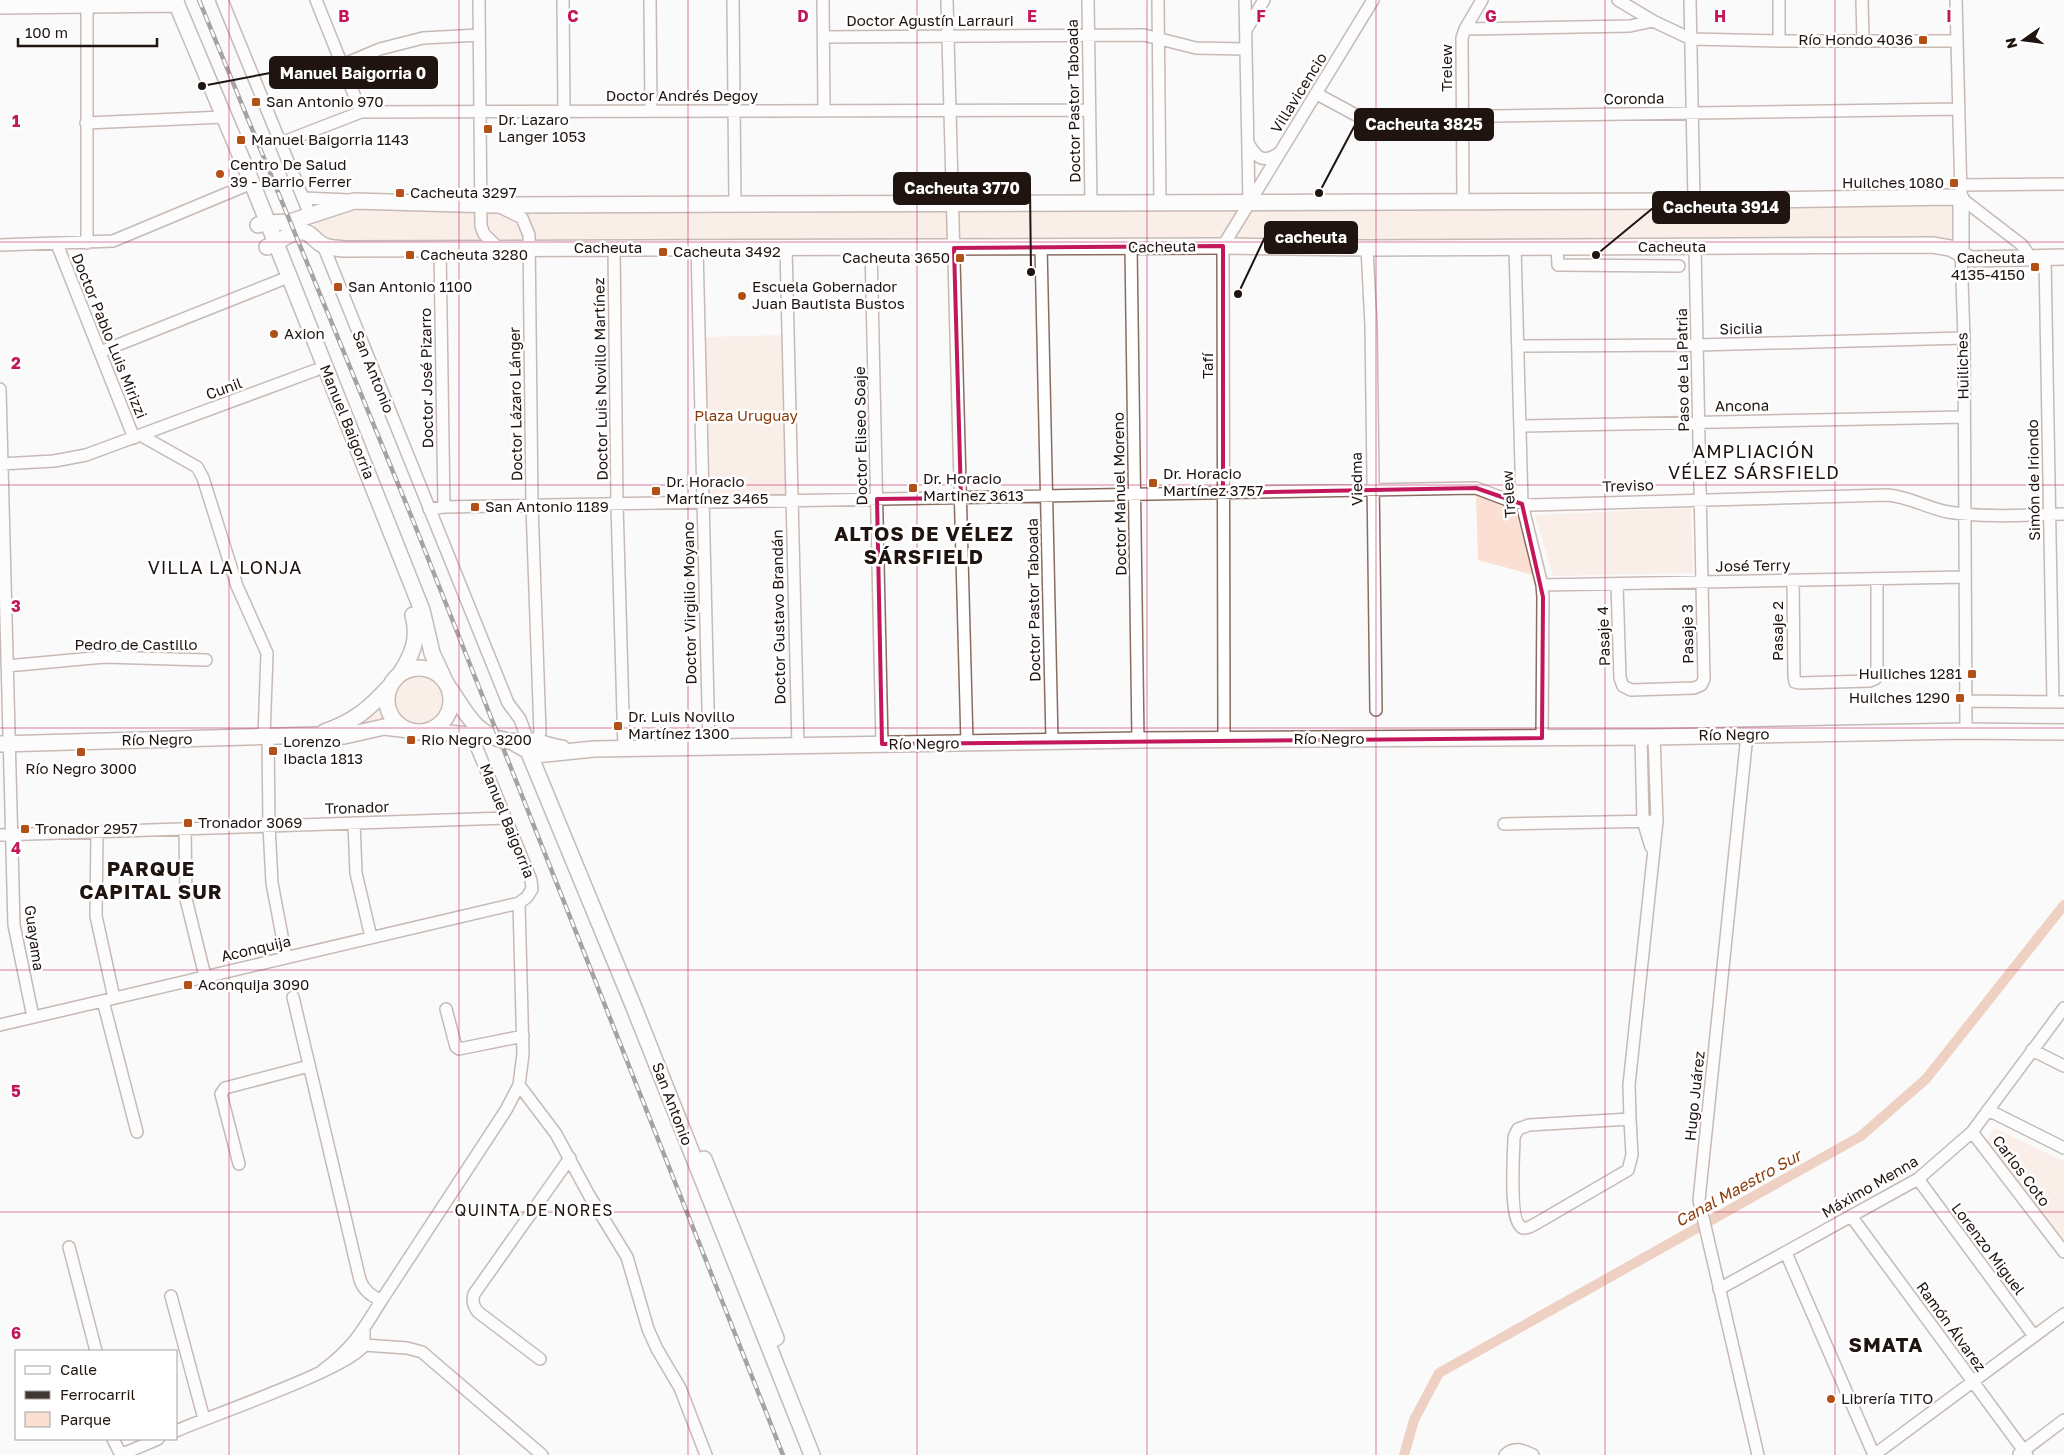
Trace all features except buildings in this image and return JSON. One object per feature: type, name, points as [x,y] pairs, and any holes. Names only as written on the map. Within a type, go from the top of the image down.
[{"type":"street","name":"San Antonio","points":[[222,0],[508,702],[520,719],[535,747],[823,1455]]},
{"type":"street","points":[[316,0],[361,112]]},
{"type":"street","points":[[479,0],[480,111],[487,205],[482,230],[498,249]]},
{"type":"street","points":[[562,0],[564,111]]},
{"type":"street","points":[[650,0],[651,111]]},
{"type":"street","points":[[733,0],[735,203]]},
{"type":"street","points":[[823,0],[824,111]]},
{"type":"street","points":[[947,0],[967,743]]},
{"type":"street","name":"Doctor Pastor Taboada","points":[[1088,0],[1090,202]]},
{"type":"street","points":[[1158,0],[1160,202]]},
{"type":"street","points":[[1223,246],[1249,202],[1245,0]]},
{"type":"street","points":[[1246,31],[1264,0]]},
{"type":"street","name":"Villavicencio","points":[[1249,202],[1374,0]]},
{"type":"street","name":"Trelew","points":[[1463,202],[1462,38],[1465,29],[1482,0]]},
{"type":"street","points":[[1618,0],[1653,21],[1691,39],[1957,41]]},
{"type":"street","points":[[1690,0],[1694,201]]},
{"type":"street","points":[[1779,0],[1779,41]]},
{"type":"street","points":[[1862,0],[1863,41]]},
{"type":"street","name":"Huiliches","points":[[1956,0],[1964,338],[1966,731]]},
{"type":"street","points":[[0,6],[87,2],[172,2]]},
{"type":"street","name":"Doctor Pablo Luis Mirizzi","points":[[87,2],[87,243]]},
{"type":"street","name":"Manuel Baigorria","points":[[172,2],[422,610],[432,653],[447,683]]},
{"type":"street","points":[[1465,29],[1630,26],[1653,21]]},
{"type":"street","points":[[342,65],[380,49],[423,38],[479,35]]},
{"type":"street","name":"Doctor Agustín Larrauri","points":[[824,37],[1144,35],[1196,48],[1245,49]]},
{"type":"street","name":"Coronda","points":[[1317,94],[1360,118],[1958,110]]},
{"type":"street","name":"Doctor Andrés Degoy","points":[[281,143],[361,112],[1089,110]]},
{"type":"street","points":[[86,123],[219,117]]},
{"type":"street","points":[[1248,141],[1258,157],[1265,160],[1280,154]]},
{"type":"street","points":[[303,198],[487,205],[1694,201],[1951,197],[1961,192],[2064,184]]},
{"type":"street","points":[[0,245],[107,242],[122,238],[248,185]]},
{"type":"street","points":[[1961,192],[2038,258]]},
{"type":"street","points":[[263,224],[290,222],[354,201]]},
{"type":"street","name":"Doctor Lázaro Lánger","points":[[487,205],[522,218],[529,235],[532,506],[540,732],[535,747]]},
{"type":"street","name":"Cacheuta","points":[[272,245],[292,233],[304,231],[313,235],[323,245],[344,249],[1223,246],[1368,248],[1932,245],[1961,252],[1970,259],[2064,257]]},
{"type":"street","name":"Doctor Pablo Luis Mirizzi","points":[[57,244],[100,352],[138,437]]},
{"type":"street","name":"Manuel Baigorria","points":[[272,245],[281,280],[412,612],[416,631],[415,647],[400,674]]},
{"type":"street","name":"Tafí","points":[[1223,246],[1224,739]]},
{"type":"street","name":"Doctor Pastor Taboada","points":[[1041,247],[1052,741]]},
{"type":"street","name":"Doctor Manuel Moreno","points":[[1131,247],[1138,740]]},
{"type":"street","name":"Trelew","points":[[1515,247],[1522,504],[1542,586],[1542,738]]},
{"type":"street","points":[[1557,247],[1558,265],[1679,266]]},
{"type":"street","name":"Paso de La Patria","points":[[1695,247],[1702,582]]},
{"type":"street","name":"Doctor Luis Novillo Martínez","points":[[614,248],[617,504],[624,749]]},
{"type":"street","name":"Doctor Virgilio Moyano","points":[[698,248],[709,747]]},
{"type":"street","name":"Doctor Gustavo Brandán","points":[[786,248],[798,746]]},
{"type":"street","name":"Doctor Eliseo Soaje","points":[[871,248],[882,744]]},
{"type":"street","name":"Viedma","points":[[1368,248],[1371,325],[1376,710]]},
{"type":"street","name":"Doctor José Pizarro","points":[[440,249],[444,507]]},
{"type":"street","name":"Simón de Iriondo","points":[[2038,258],[2058,702]]},
{"type":"street","points":[[100,352],[281,280]]},
{"type":"street","name":"Sicilia","points":[[1519,346],[1697,345],[1964,338]]},
{"type":"street","name":"Cunil","points":[[2,464],[70,459],[138,437],[316,370]]},
{"type":"street","points":[[0,389],[7,666],[4,744]]},
{"type":"street","name":"Ancona","points":[[1521,426],[1964,417]]},
{"type":"street","points":[[138,437],[197,467],[204,478],[237,586],[267,653],[266,737],[269,826],[274,898],[286,957]]},
{"type":"street","name":"Treviso","points":[[429,509],[444,507],[1476,488],[1522,504],[1888,495],[1908,498],[1936,509],[1965,514],[2064,514]]},
{"type":"street","name":"José Terry","points":[[1542,586],[1965,577]]},
{"type":"street","name":"Pasaje 2","points":[[1793,580],[1795,682],[1875,679],[1877,675],[1876,579]]},
{"type":"street","name":"Pasaje 3","points":[[1623,686],[1631,690],[1694,688],[1701,685],[1704,679],[1702,582]]},
{"type":"street","name":"Pasaje 4","points":[[1617,585],[1620,678],[1623,686]]},
{"type":"street","name":"Pedro de Castillo","points":[[7,666],[104,657],[206,660]]},
{"type":"street","points":[[413,668],[426,668],[433,671],[447,683],[451,696],[448,715],[442,722],[426,731],[409,730],[397,724],[390,713],[387,700],[390,686],[400,674],[413,668]]},
{"type":"street","name":"Río Negro","points":[[447,683],[477,727],[494,738]]},
{"type":"street","name":"Río Negro","points":[[315,735],[342,726],[357,718],[390,686]]},
{"type":"street","points":[[1966,701],[2058,702]]},
{"type":"street","name":"Río Negro","points":[[4,744],[315,735],[344,736],[384,728],[409,730]]},
{"type":"street","name":"Río Negro","points":[[426,731],[494,738],[535,747],[594,749],[1224,739],[1647,737],[1966,731],[2064,732]]},
{"type":"street","name":"Hugo Juárez","points":[[1747,735],[1699,1200],[1758,1455]]},
{"type":"street","name":"Manuel Baigorria","points":[[472,736],[533,886],[527,897],[519,903]]},
{"type":"street","points":[[1630,1119],[1529,1125],[1518,1129],[1514,1137],[1514,1212],[1519,1225],[1523,1228],[1528,1228],[1621,1175],[1628,1170],[1632,1156],[1629,1084],[1657,821],[1647,737]]},
{"type":"street","points":[[1647,737],[1643,821],[1653,851]]},
{"type":"street","name":"Guayama","points":[[4,744],[5,835],[15,936],[33,1017]]},
{"type":"street","name":"San Antonio","points":[[535,747],[582,880],[812,1455]]},
{"type":"street","name":"Tronador","points":[[5,835],[506,818]]},
{"type":"street","points":[[1504,824],[1657,821]]},
{"type":"street","points":[[354,823],[356,873],[371,937]]},
{"type":"street","points":[[185,829],[186,899],[205,976]]},
{"type":"street","points":[[97,832],[96,916],[109,999],[137,1132]]},
{"type":"street","points":[[322,1371],[345,1354],[364,1331],[381,1301],[506,1110],[519,1084],[522,1071],[523,1036],[519,903]]},
{"type":"street","name":"Aconquija","points":[[0,1024],[519,903]]},
{"type":"street","points":[[293,997],[362,1287],[381,1301]]},
{"type":"street","name":"Máximo Menna","points":[[1719,1289],[1918,1179],[1972,1132],[2064,1008]]},
{"type":"street","points":[[446,1009],[456,1047],[459,1049],[523,1036]]},
{"type":"street","points":[[2032,1050],[2064,1066]]},
{"type":"street","points":[[239,1164],[221,1094],[224,1088],[309,1066]]},
{"type":"street","points":[[519,1084],[556,1134],[588,1195],[627,1257],[648,1329],[657,1349],[680,1388],[706,1455]]},
{"type":"street","points":[[1988,1110],[2064,1148]]},
{"type":"street","name":"Carlos Coto","points":[[1972,1132],[2064,1252]]},
{"type":"street","points":[[540,1359],[478,1312],[473,1298],[570,1158]]},
{"type":"street","name":"Lorenzo Miguel","points":[[1918,1179],[2034,1336]]},
{"type":"street","name":"Ramón Álvarez","points":[[1850,1216],[1973,1382],[2023,1454]]},
{"type":"street","points":[[70,1247],[96,1350]]},
{"type":"street","points":[[1786,1253],[1874,1455],[2064,1314]]},
{"type":"street","points":[[171,1296],[204,1419]]},
{"type":"street","points":[[178,1430],[299,1382],[358,1353],[364,1346],[364,1331]]},
{"type":"street","points":[[364,1346],[407,1348],[422,1352],[542,1455]]},
{"type":"street","points":[[2023,1454],[2064,1420]]},
{"type":"street","points":[[114,1440],[119,1451],[125,1453],[156,1440]]},
{"type":"street","points":[[1505,1455],[1515,1449],[1533,1455]]},
{"type":"highlighted area","points":[[1223,246],[1223,493],[1476,488],[1522,504],[1543,597],[1542,738],[882,744],[877,499],[961,498],[954,248]]},
{"type":"green space","points":[[1961,198],[1961,252],[323,245],[310,215],[344,203]]},
{"type":"green space","name":"Plaza Uruguay","points":[[784,335],[787,496],[707,497],[704,337]]},
{"type":"green space","points":[[1476,493],[1516,512],[1533,575],[1478,560]]},
{"type":"green space","points":[[1691,508],[1693,573],[1553,576],[1535,515]]},
{"type":"green space","points":[[424,677],[428,678],[438,687],[441,691],[441,709],[432,719],[424,723],[414,723],[406,719],[397,709],[396,695],[400,687],[410,678]]},
{"type":"green space","points":[[378,708],[385,723],[346,730]]},
{"type":"green space","points":[[1994,1128],[2064,1161],[2064,1246],[1986,1141]]},
{"type":"waterway","name":"Canal Maestro Sur","points":[[1404,1455],[1414,1420],[1439,1373],[1861,1136],[1926,1079],[2064,905]]},
{"type":"railway","points":[[199,0],[412,518],[783,1455]]},
{"type":"place","name":"Río Hondo 4036","points":[[1923,40]]},
{"type":"place","name":"Manuel Baigorria 0","points":[[202,86]]},
{"type":"place","name":"San Antonio 970","points":[[256,102]]},
{"type":"place","name":"Dr. Lazaro Langer 1053","points":[[488,129]]},
{"type":"place","name":"Manuel Baigorria 1143","points":[[241,140]]},
{"type":"place","name":"Centro De Salud 39 - Barrio Ferrer","points":[[220,174]]},
{"type":"place","name":"Huilches 1080","points":[[1954,183]]},
{"type":"place","name":"Cacheuta 3297","points":[[400,193]]},
{"type":"place","name":"Cacheuta 3825","points":[[1319,193]]},
{"type":"place","name":"Cacheuta 3492","points":[[663,252]]},
{"type":"place","name":"Cacheuta 3280","points":[[410,255]]},
{"type":"place","name":"Cacheuta 3914","points":[[1596,255]]},
{"type":"place","name":"Cacheuta 3650","points":[[960,258]]},
{"type":"place","name":"Cacheuta 4135-4150","points":[[2035,267]]},
{"type":"place","name":"Cacheuta 3770","points":[[1031,272]]},
{"type":"place","name":"San Antonio 1100","points":[[338,287]]},
{"type":"place","name":"cacheuta","points":[[1238,294]]},
{"type":"place","name":"Escuela Gobernador Juan Bautista Bustos","points":[[742,296]]},
{"type":"place","name":"Axion","points":[[274,334]]},
{"type":"place","name":"Dr. Horacio Martínez 3757","points":[[1153,483]]},
{"type":"place","name":"Dr. Horacio Martinez 3613","points":[[913,488]]},
{"type":"place","name":"Dr. Horacio Martínez 3465","points":[[656,491]]},
{"type":"place","name":"San Antonio 1189","points":[[475,507]]},
{"type":"place","name":"Huiliches 1281","points":[[1972,674]]},
{"type":"place","name":"Huilches 1290","points":[[1960,698]]},
{"type":"place","name":"Dr. Luis Novillo Martínez 1300","points":[[618,726]]},
{"type":"place","name":"Rio Negro 3200","points":[[411,740]]},
{"type":"place","name":"Lorenzo Ibacla 1813","points":[[273,751]]},
{"type":"place","name":"Río Negro 3000","points":[[81,752]]},
{"type":"place","name":"Tronador 3069","points":[[188,823]]},
{"type":"place","name":"Tronador 2957","points":[[25,829]]},
{"type":"place","name":"Aconquija 3090","points":[[188,985]]},
{"type":"place","name":"Librería TITO","points":[[1831,1399]]},
{"type":"district","name":"AMPLIACIÓN VÉLEZ SÁRSFIELD","points":[[1754,462]]},
{"type":"district","name":"ALTOS DE VÉLEZ SÁRSFIELD","points":[[924,546]]},
{"type":"district","name":"VILLA LA LONJA","points":[[225,568]]},
{"type":"district","name":"PARQUE CAPITAL SUR","points":[[151,880]]},
{"type":"district","name":"QUINTA DE NORES","points":[[534,1210]]},
{"type":"district","name":"SMATA","points":[[1886,1345]]}]
